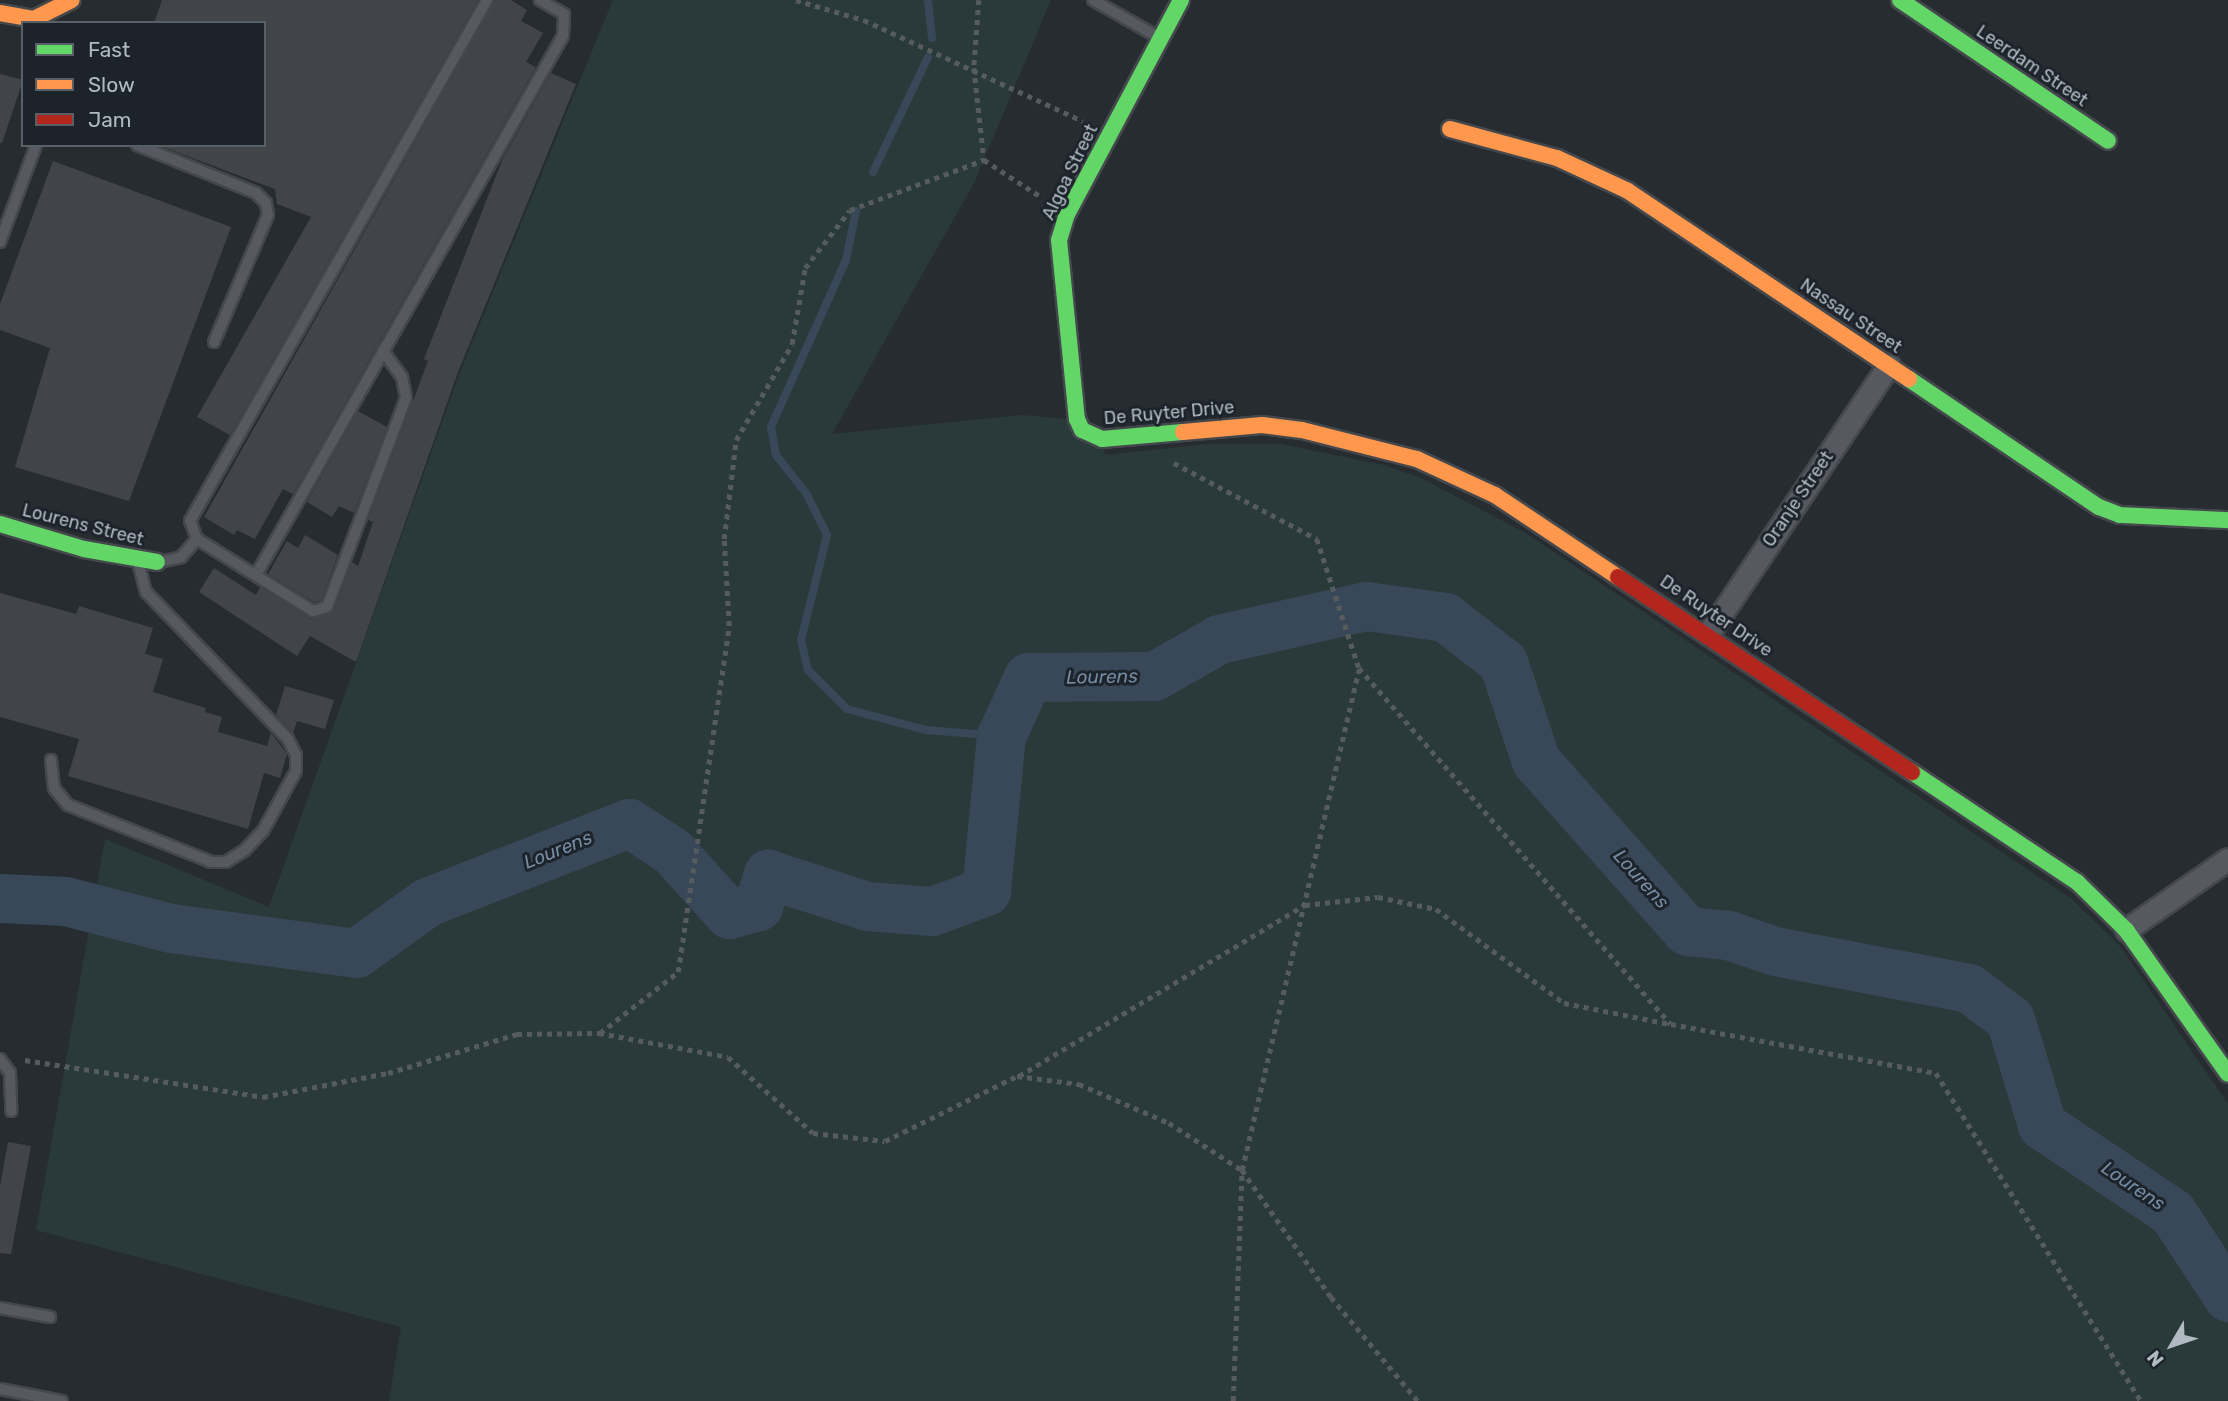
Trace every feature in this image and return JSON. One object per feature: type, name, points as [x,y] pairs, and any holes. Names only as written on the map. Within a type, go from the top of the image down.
[{"type":"street","points":[[0,13],[17,19],[50,19],[72,0]]},
{"type":"street","name":"Algoa Street","points":[[1077,419],[1059,251],[1067,214],[1181,0]]},
{"type":"street","name":"Leerdam Street","points":[[1908,2],[2108,141]]},
{"type":"street","name":"Nassau Street","points":[[1450,129],[1557,158],[1628,191],[2109,512],[2228,520]]},
{"type":"street","name":"Oranje Street","points":[[1708,634],[1889,365]]},
{"type":"street","name":"De Ruyter Drive","points":[[1077,419],[1091,438],[1102,439],[1262,425],[1340,437],[1417,459],[1533,516],[2077,882],[2126,930],[2228,1074]]},
{"type":"street","name":"Lourens Street","points":[[0,524],[157,562]]},
{"type":"street","points":[[2126,930],[2228,859]]},
{"type":"lane","points":[[383,351],[402,377],[406,398],[327,607],[313,611],[197,539],[190,521],[487,0]]},
{"type":"lane","points":[[256,575],[563,36],[564,14],[540,0]]},
{"type":"lane","points":[[1093,0],[1160,38]]},
{"type":"lane","points":[[0,242],[35,147]]},
{"type":"lane","points":[[142,147],[256,193],[267,203],[268,215],[214,342]]},
{"type":"lane","points":[[157,562],[181,557],[197,539]]},
{"type":"lane","points":[[51,760],[54,788],[68,805],[211,862],[226,862],[245,850],[263,831],[296,771],[296,755],[288,739],[146,592],[140,582],[138,559]]},
{"type":"lane","points":[[0,1059],[10,1073],[12,1111]]},
{"type":"lane","points":[[0,1308],[50,1317]]},
{"type":"lane","points":[[0,1389],[62,1401]]},
{"type":"path","points":[[796,0],[864,20],[974,68],[1109,134]]},
{"type":"path","points":[[979,0],[974,68],[984,160]]},
{"type":"path","points":[[984,160],[1067,214]]},
{"type":"path","points":[[599,1033],[678,972],[729,626],[724,538],[736,440],[792,344],[804,268],[850,210],[984,160]]},
{"type":"path","points":[[1167,460],[1317,539],[1359,668],[1671,1024]]},
{"type":"path","points":[[1233,1401],[1242,1170],[1359,668]]},
{"type":"path","points":[[14,1058],[263,1097],[388,1073],[517,1034],[599,1033],[728,1057],[813,1133],[885,1141],[1017,1076],[1305,905],[1378,897],[1436,909],[1564,1003],[1936,1073],[2141,1401]]},
{"type":"path","points":[[1017,1076],[1079,1084],[1169,1123],[1242,1170],[1331,1297],[1418,1401]]},
{"type":"shaded area","points":[[613,0],[1051,0],[974,183],[832,434],[1022,415],[1078,420],[1102,439],[1105,455],[1207,444],[1281,444],[1384,465],[1421,478],[1524,532],[2073,900],[2120,946],[2228,1104],[2228,1401],[389,1401],[401,1327],[36,1230],[105,839],[269,907],[460,372]]},
{"type":"building","points":[[162,0],[478,0],[230,435],[197,417],[311,217],[277,204],[275,189],[163,147],[266,147],[266,21],[155,21]]},
{"type":"building","points":[[495,0],[511,0],[527,10],[521,21],[543,33],[526,62],[536,67],[293,494],[283,489],[255,539],[237,530],[234,535],[204,517]]},
{"type":"building","points":[[551,73],[576,84],[458,372],[356,662],[310,636],[297,656],[199,592],[214,568],[256,595],[260,587],[311,619],[334,610],[352,562],[358,566],[373,522],[368,520],[428,361],[424,359],[503,158]]},
{"type":"building","points":[[0,74],[21,79],[21,86],[0,143]]},
{"type":"building","points":[[53,161],[231,227],[129,501],[15,467],[50,348],[0,330],[0,304]]},
{"type":"building","points":[[358,411],[387,427],[354,513],[339,506],[332,517],[307,502]]},
{"type":"building","points":[[305,535],[338,555],[321,601],[314,602],[268,574],[287,541],[298,548]]},
{"type":"building","points":[[0,593],[76,614],[79,606],[153,628],[145,654],[163,659],[153,692],[206,708],[205,712],[222,717],[218,732],[267,746],[271,733],[287,754],[280,778],[264,773],[248,829],[68,776],[79,739],[0,717]]},
{"type":"building","points":[[285,686],[334,700],[325,729],[297,721],[293,733],[276,715]]},
{"type":"building","points":[[8,1142],[31,1146],[11,1254],[0,1253],[0,1186]]},
{"type":"waterway","points":[[928,0],[932,38]]},
{"type":"waterway","points":[[873,172],[928,57]]},
{"type":"waterway","points":[[856,211],[846,260],[771,427],[776,455],[806,493],[827,535],[801,640],[808,670],[847,709],[926,730],[1001,736]]},
{"type":"waterway","name":"Lourens","points":[[0,898],[65,901],[171,928],[356,953],[427,902],[629,823],[672,851],[729,914],[758,906],[768,874],[867,906],[932,911],[986,891],[1001,736],[1028,677],[1154,676],[1219,639],[1366,606],[1445,617],[1503,662],[1536,761],[1687,931],[1728,935],[1775,951],[1969,988],[2010,1019],[2042,1125],[2172,1212],[2228,1297]]},
{"type":"traffic: fast","points":[[1181,0],[1067,214],[1059,240],[1077,419],[1082,430],[1102,439],[1183,432]]},
{"type":"traffic: fast","points":[[1900,0],[2108,141]]},
{"type":"traffic: fast","points":[[1909,379],[2099,507],[2120,515],[2228,520]]},
{"type":"traffic: fast","points":[[0,524],[84,549],[157,562]]},
{"type":"traffic: fast","points":[[1912,772],[2077,882],[2126,930],[2228,1074]]},
{"type":"traffic: slow","points":[[0,13],[34,19],[72,0]]},
{"type":"traffic: slow","points":[[1450,129],[1557,158],[1628,191],[1909,379]]},
{"type":"traffic: slow","points":[[1183,432],[1262,425],[1302,430],[1417,459],[1495,495],[1618,577]]},
{"type":"traffic: jam","points":[[1618,577],[1912,772]]}]
